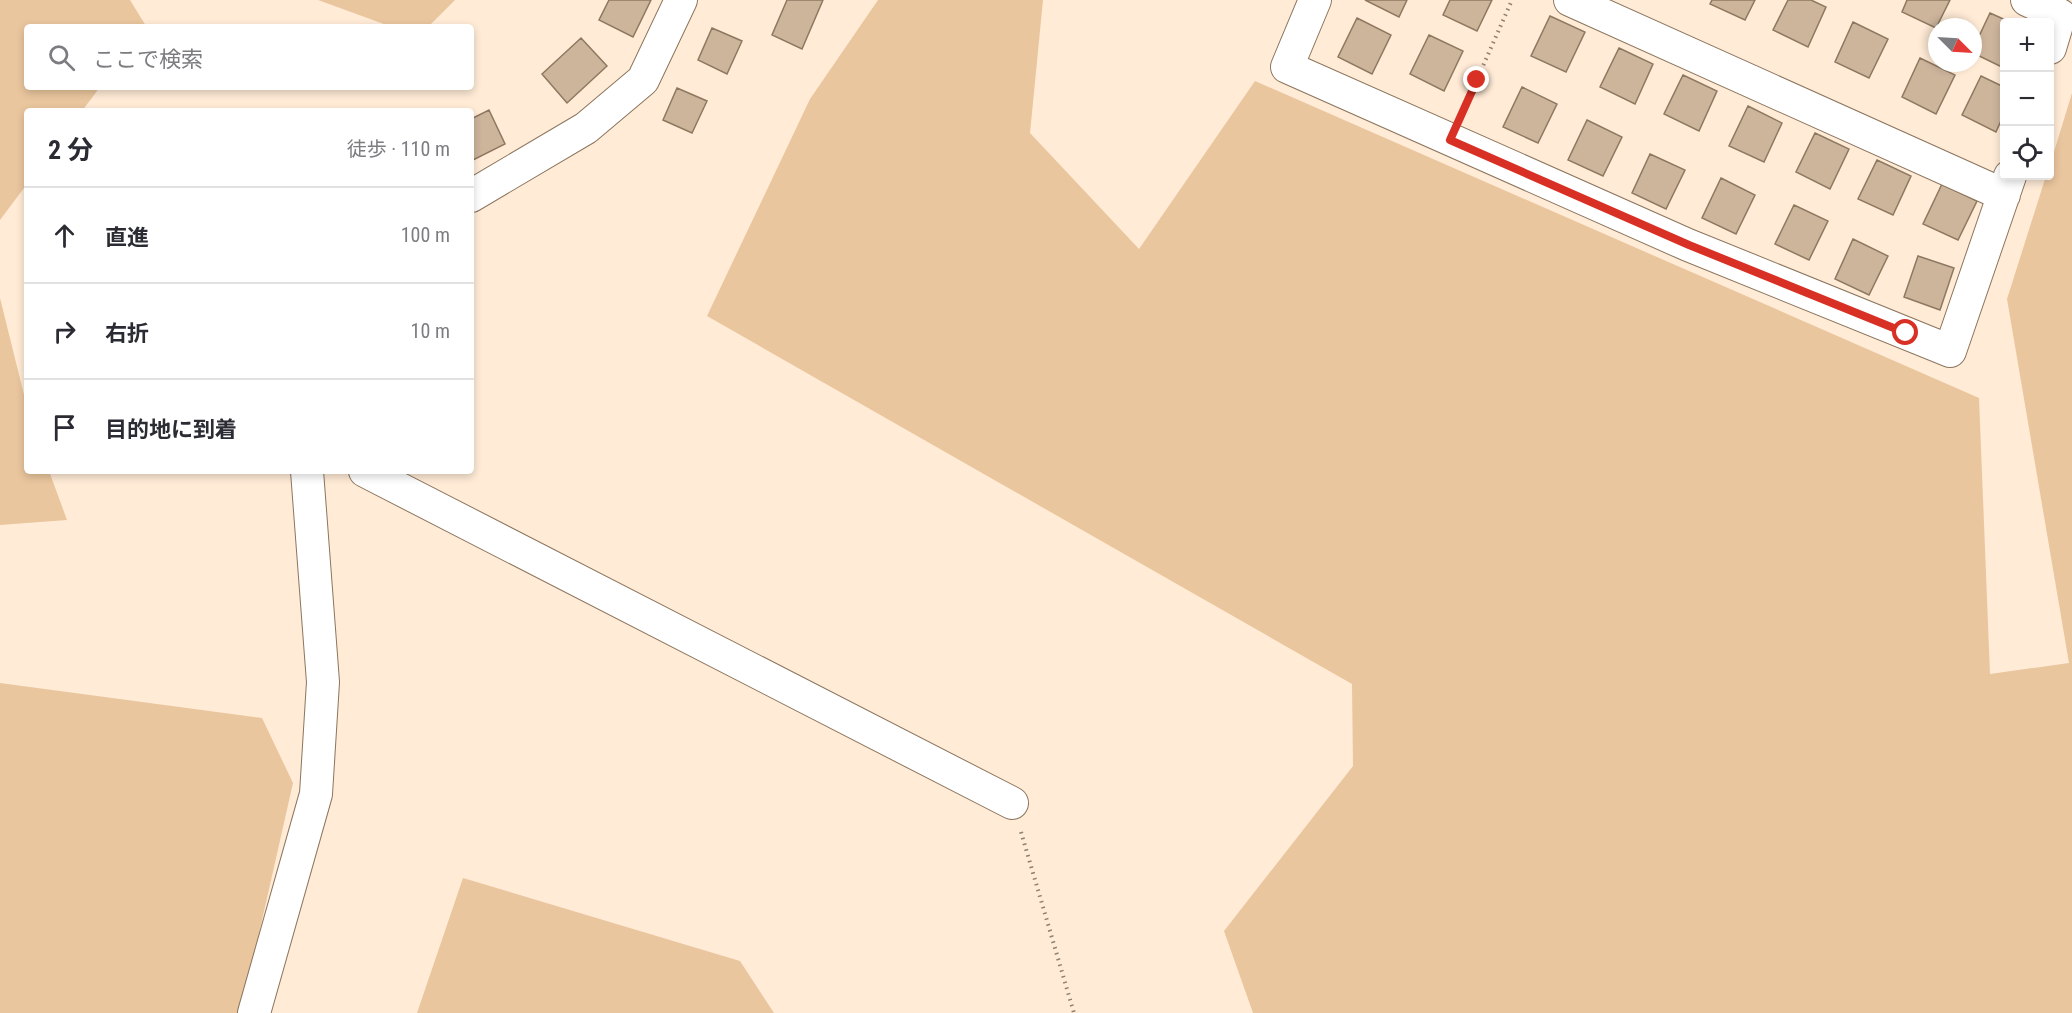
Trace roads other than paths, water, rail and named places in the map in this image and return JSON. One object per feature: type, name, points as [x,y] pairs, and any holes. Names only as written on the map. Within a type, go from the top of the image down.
[{"type":"street","points":[[474,194],[586,128],[643,80],[681,0]]},
{"type":"street","points":[[1307,2],[1287,67],[1689,245],[1950,351],[2007,185],[1570,0]]},
{"type":"street","points":[[2027,0],[2060,15],[2054,33]]},
{"type":"street","points":[[254,1013],[316,794],[323,682],[307,474]]},
{"type":"street","points":[[371,474],[1012,803]]}]
